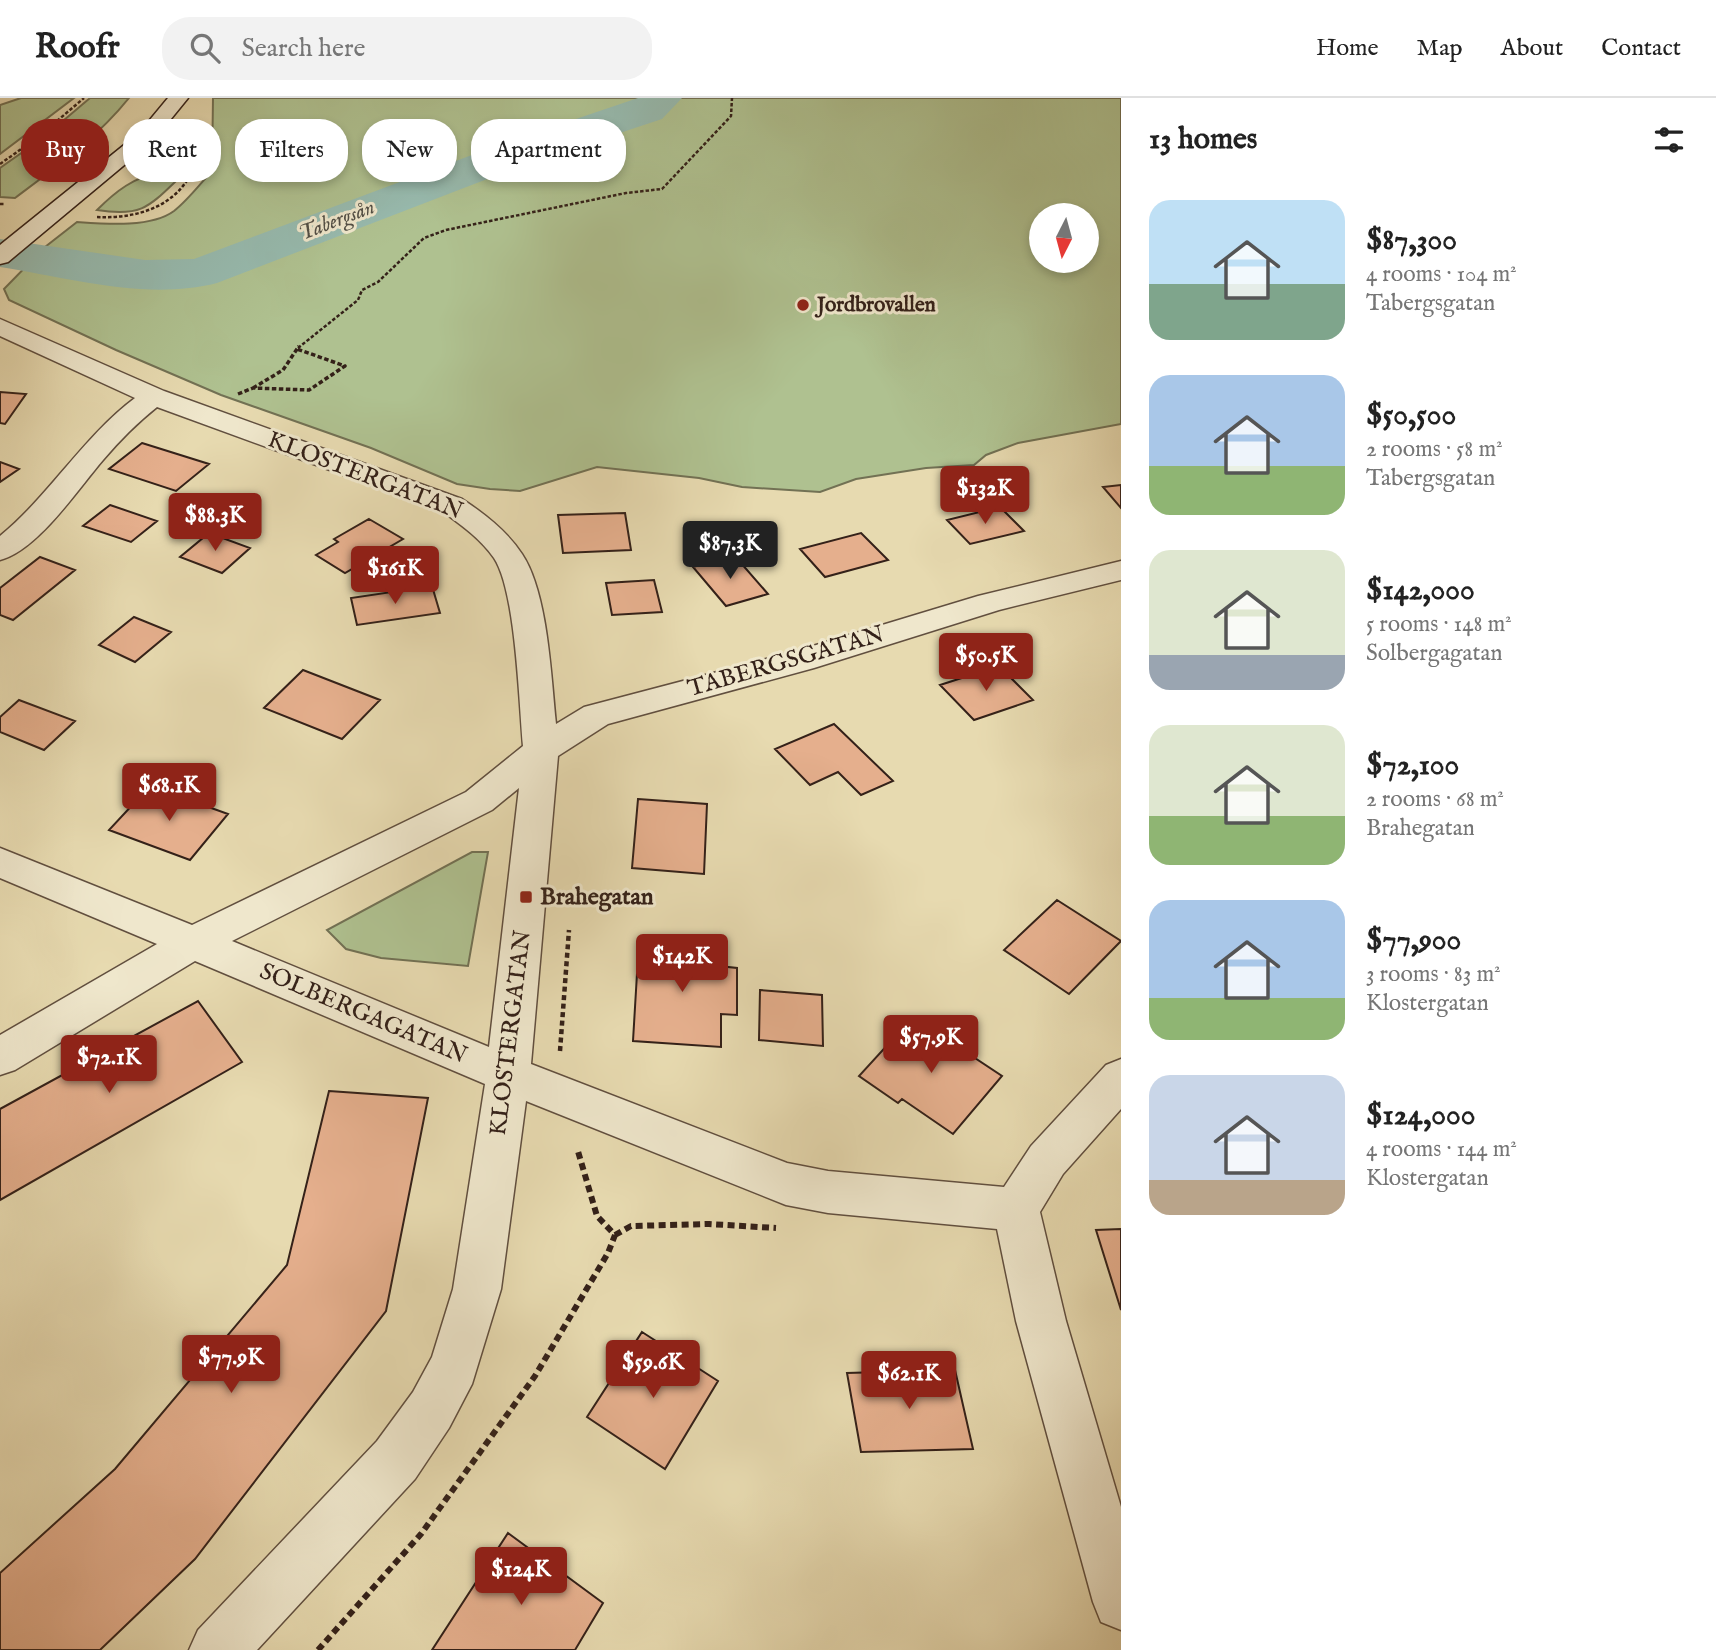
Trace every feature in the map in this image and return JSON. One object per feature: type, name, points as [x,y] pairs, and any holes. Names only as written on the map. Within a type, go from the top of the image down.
[{"type":"street","points":[[13,214],[146,137],[178,98]]},
{"type":"street","points":[[0,257],[13,214],[114,136]]},
{"type":"street","name":"KLOSTERGATAN","points":[[0,327],[154,397],[452,505],[481,525],[509,557],[522,587],[541,750],[508,1074],[477,1289],[454,1366],[431,1410],[397,1460],[218,1650]]},
{"type":"street","points":[[0,551],[36,522],[133,411],[154,397]]},
{"type":"street","name":"TABERGSGATAN","points":[[541,750],[596,715],[802,660],[989,603],[1121,570]]},
{"type":"street","points":[[0,1057],[194,943],[479,801],[541,750]]},
{"type":"street","name":"SOLBERGAGATAN","points":[[0,862],[508,1074],[786,1184],[828,1192],[1016,1209]]},
{"type":"street","points":[[1121,1078],[1047,1160],[1016,1209],[1041,1321],[1121,1602]]},
{"type":"path","points":[[0,164],[37,138],[84,98]]},
{"type":"path","points":[[233,398],[283,370],[297,349],[319,328],[358,300],[362,290],[378,282],[424,238],[446,230],[667,186],[730,116],[732,98]]},
{"type":"path","points":[[89,216],[107,218],[149,212],[176,195],[185,182]]},
{"type":"path","points":[[253,388],[309,390],[345,366],[297,349]]},
{"type":"path","points":[[318,1650],[421,1534],[535,1376],[615,1235],[597,1216],[579,1150],[554,1124],[570,917]]},
{"type":"green space","points":[[21,98],[74,98],[46,119],[21,119],[21,138],[0,154],[0,105]]},
{"type":"green space","points":[[90,98],[129,98],[109,121],[65,119]]},
{"type":"green space","points":[[213,98],[1121,98],[1121,424],[1018,443],[986,455],[974,465],[926,468],[856,479],[820,492],[742,487],[699,478],[597,467],[520,491],[457,484],[371,448],[221,395],[9,300],[4,289],[45,247],[77,222],[127,224],[153,220],[174,211],[202,182],[221,182],[221,119],[213,119]]},
{"type":"green space","points":[[21,153],[21,182],[37,182],[15,198],[0,197],[0,168]]},
{"type":"green space","points":[[133,182],[175,182],[151,203],[134,211],[97,210]]},
{"type":"green space","points":[[472,852],[488,852],[468,966],[381,958],[346,949],[327,930]]},
{"type":"building","points":[[0,392],[26,394],[5,424],[0,423]]},
{"type":"building","points":[[142,443],[209,464],[176,491],[109,469]]},
{"type":"building","points":[[0,462],[19,469],[0,482]]},
{"type":"building","points":[[1121,485],[1121,508],[1103,487]]},
{"type":"building","points":[[110,505],[157,521],[131,542],[83,526]]},
{"type":"building","points":[[1000,507],[1024,531],[970,544],[947,520]]},
{"type":"building","points":[[625,513],[631,550],[563,553],[558,515]]},
{"type":"building","points":[[369,519],[403,539],[345,573],[316,555],[338,542],[334,539]]},
{"type":"building","points":[[209,533],[250,548],[222,573],[180,557]]},
{"type":"building","points":[[861,533],[888,560],[825,577],[800,549]]},
{"type":"building","points":[[734,555],[768,594],[726,606],[693,567]]},
{"type":"building","points":[[40,557],[75,570],[13,620],[0,615],[0,588]]},
{"type":"building","points":[[654,580],[662,612],[612,615],[606,583]]},
{"type":"building","points":[[432,586],[440,613],[357,625],[351,598]]},
{"type":"building","points":[[134,617],[171,632],[135,662],[99,645]]},
{"type":"building","points":[[999,666],[1033,700],[974,720],[940,685]]},
{"type":"building","points":[[303,670],[380,700],[342,739],[264,708]]},
{"type":"building","points":[[19,700],[75,721],[44,750],[0,732],[0,717]]},
{"type":"building","points":[[834,724],[893,781],[861,795],[838,772],[810,785],[775,749]]},
{"type":"building","points":[[150,786],[228,814],[190,860],[109,830]]},
{"type":"building","points":[[638,799],[707,804],[704,874],[632,868]]},
{"type":"building","points":[[1057,900],[1121,941],[1069,994],[1004,950]]},
{"type":"building","points":[[639,940],[719,945],[719,966],[737,968],[737,1015],[721,1014],[721,1047],[633,1041]]},
{"type":"building","points":[[760,990],[822,995],[823,1046],[759,1040]]},
{"type":"building","points":[[198,1001],[242,1062],[0,1200],[0,1109]]},
{"type":"building","points":[[913,1017],[1002,1076],[953,1134],[902,1099],[898,1103],[859,1076]]},
{"type":"building","points":[[329,1091],[428,1098],[386,1311],[195,1559],[100,1650],[0,1650],[0,1573],[115,1469],[287,1265]]},
{"type":"building","points":[[1121,1229],[1121,1310],[1096,1230]]},
{"type":"building","points":[[642,1332],[718,1381],[665,1469],[587,1417]]},
{"type":"building","points":[[955,1370],[973,1449],[861,1452],[847,1373]]},
{"type":"building","points":[[508,1533],[603,1603],[575,1650],[432,1650]]},
{"type":"waterway","name":"Tabergsån","points":[[0,253],[145,275],[200,273],[511,155],[648,110],[662,98]]},
{"type":"place","name":"Jordbrovallen","points":[[803,305]]},
{"type":"place","name":"Brahegatan","points":[[526,897]]}]
